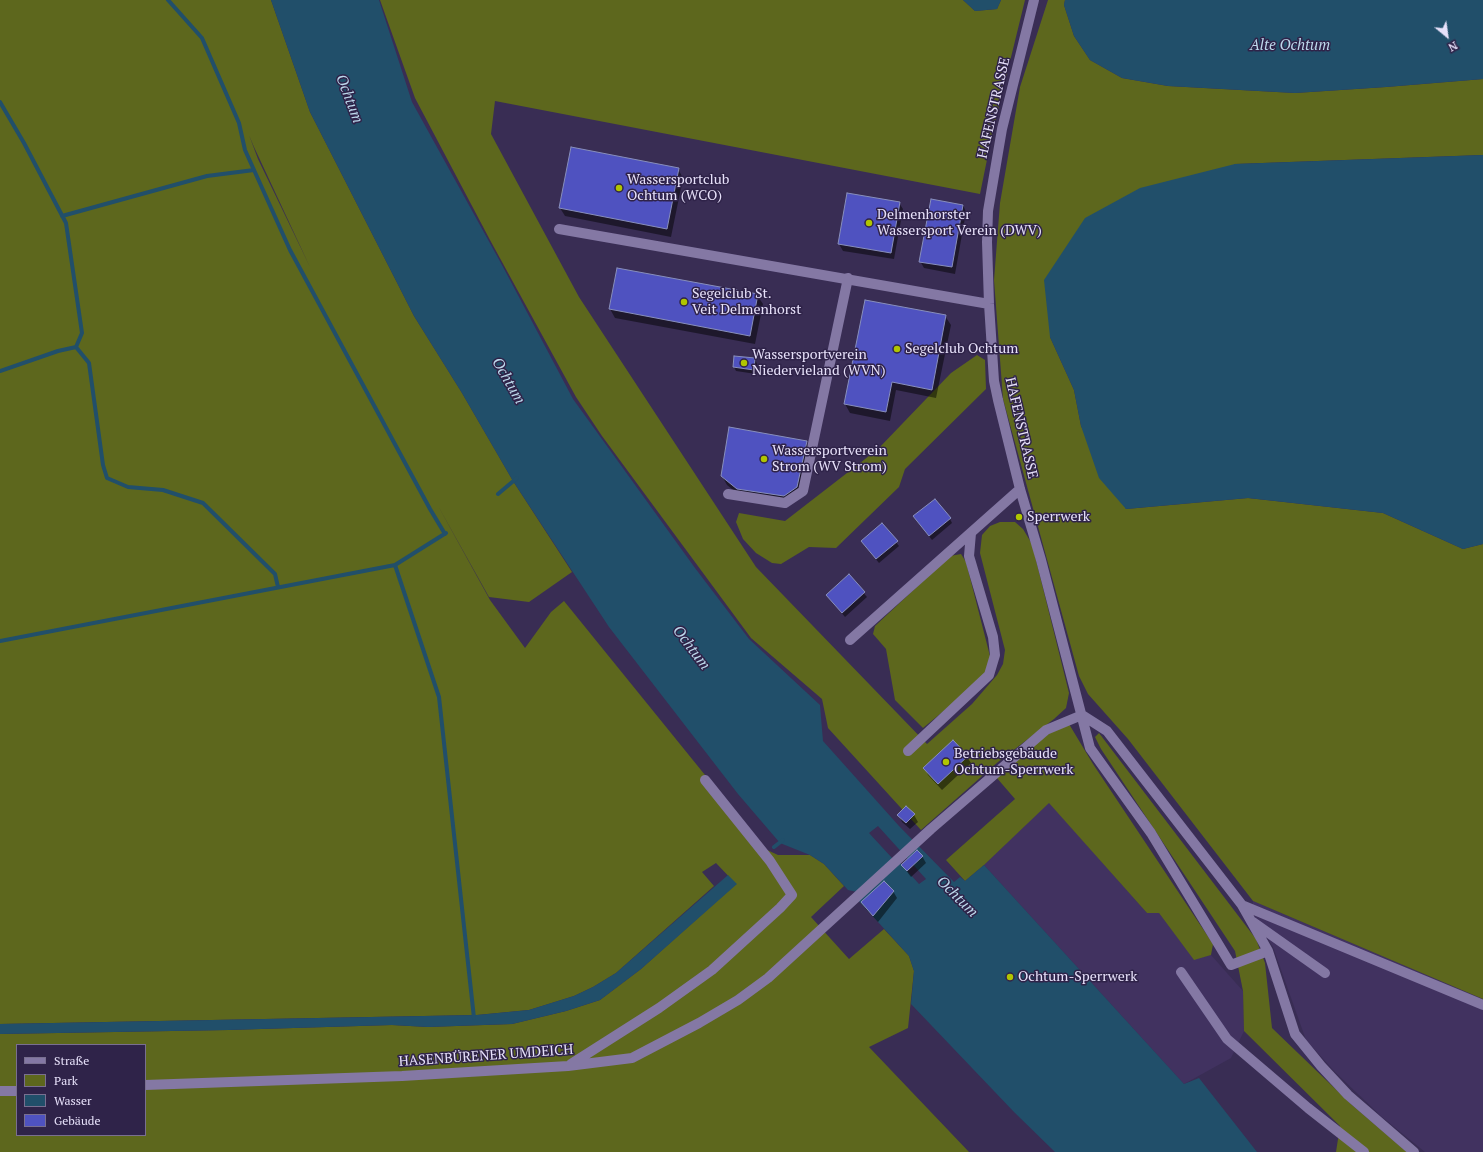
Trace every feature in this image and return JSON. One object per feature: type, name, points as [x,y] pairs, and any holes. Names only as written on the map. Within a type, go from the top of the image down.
[{"type":"street","name":"HAFENSTRASSE","points":[[1034,0],[1002,128],[992,180],[988,211],[987,242],[989,304],[996,394],[1090,748],[1151,833],[1231,965],[1268,951]]},
{"type":"street","points":[[559,229],[848,278],[989,304]]},
{"type":"street","points":[[728,494],[785,503],[803,491],[848,278]]},
{"type":"street","points":[[850,640],[1020,489]]},
{"type":"street","points":[[908,751],[989,675],[995,655],[993,637],[969,556],[970,533]]},
{"type":"street","points":[[1082,715],[1107,731],[1242,905],[1268,951],[1295,1034],[1321,1066],[1348,1095],[1414,1152]]},
{"type":"street","name":"HASENBÜRENER UMDEICH","points":[[146,1085],[402,1076],[568,1066],[632,1058],[699,1023],[738,1000],[768,978],[917,842],[1046,730],[1082,715]]},
{"type":"street","points":[[568,1066],[659,1008],[712,970],[780,908],[792,895],[770,861],[705,780]]},
{"type":"street","points":[[1242,905],[1483,1005]]},
{"type":"street","points":[[1251,921],[1325,973]]},
{"type":"street","points":[[1181,972],[1227,1038],[1308,1108],[1364,1152]]},
{"type":"street","points":[[0,1091],[16,1090]]},
{"type":"shaded area","points":[[1049,802],[1147,913],[1159,913],[1194,959],[1211,955],[1243,991],[1244,1031],[1231,1058],[1184,1084],[984,865]]},
{"type":"shaded area","points":[[1253,901],[1483,999],[1483,1152],[1425,1152],[1382,1117],[1335,1072],[1306,1040],[1273,947],[1251,912]]},
{"type":"green space","points":[[0,0],[271,0],[310,112],[414,316],[462,393],[513,481],[572,572],[529,602],[489,597],[437,504],[490,600],[525,648],[551,612],[564,601],[765,849],[778,855],[810,855],[824,864],[844,886],[811,917],[849,959],[884,929],[909,956],[914,971],[908,1028],[869,1047],[969,1152],[0,1152],[0,1034],[228,1030],[392,1025],[428,1027],[512,1024],[566,1011],[600,1000],[641,969],[736,884],[716,863],[702,872],[714,886],[616,973],[593,987],[574,996],[529,1010],[477,1015],[0,1024]],"holes":[[[249,135],[310,267],[258,159]]]},
{"type":"green space","points":[[380,0],[963,0],[975,11],[997,9],[1001,0],[1025,0],[992,135],[980,194],[495,101],[491,134],[579,297],[756,567],[927,744],[972,704],[997,675],[1003,664],[1005,650],[980,553],[982,535],[990,526],[1000,522],[1015,522],[1023,529],[1032,544],[1069,693],[1066,708],[998,762],[921,830],[828,728],[822,699],[751,638],[602,436],[576,397],[490,240],[415,98]]},
{"type":"green space","points":[[1048,0],[1065,0],[1064,5],[1074,36],[1090,60],[1122,78],[1168,86],[1295,93],[1483,79],[1483,155],[1235,164],[1050,337],[1074,390],[1081,426],[1126,509],[1248,498],[1383,513],[1463,549],[1483,544],[1483,999],[1253,901],[1128,739],[1088,694],[1079,676],[1003,399],[994,280],[1000,203],[1020,87]]},
{"type":"green space","points":[[977,355],[985,360],[986,389],[905,469],[899,487],[836,548],[809,547],[781,564],[772,563],[756,553],[743,539],[736,522],[739,513],[785,521],[878,449],[951,373]]},
{"type":"green space","points":[[961,554],[966,562],[991,660],[985,677],[923,728],[895,700],[886,649],[873,634],[875,626],[950,556]]},
{"type":"green space","points":[[1069,724],[1093,764],[1213,944],[1211,955],[1194,960],[1159,913],[1147,913],[1049,803],[984,865],[965,881],[946,860],[1015,799],[996,777],[1048,734]]},
{"type":"green space","points":[[1099,733],[1256,939],[1265,963],[1272,1028],[1352,1105],[1407,1152],[1336,1152],[1340,1126],[1244,1031],[1243,991],[1235,951],[1101,749],[1095,737]]},
{"type":"water","name":"Ochtum","points":[[271,0],[379,0],[412,102],[502,265],[573,399],[695,568],[749,639],[820,705],[823,741],[899,826],[954,882],[960,877],[965,881],[984,865],[1184,1084],[1199,1078],[1257,1152],[1055,1152],[1014,1112],[911,1004],[914,971],[909,956],[858,900],[899,862],[919,884],[926,879],[878,826],[869,833],[893,859],[857,892],[848,890],[824,864],[810,855],[780,843],[738,794],[609,627],[513,481],[462,393],[414,316],[310,112]]},
{"type":"water","points":[[963,0],[1001,0],[997,9],[975,11]]},
{"type":"water","name":"Alte Ochtum","points":[[1065,0],[1483,0],[1483,79],[1295,93],[1168,86],[1122,78],[1090,60],[1074,36],[1064,5]]},
{"type":"water","points":[[1483,155],[1483,544],[1463,549],[1383,513],[1248,498],[1126,509],[1099,478],[1081,426],[1074,390],[1050,337],[1044,280],[1085,218],[1140,188],[1235,164]]},
{"type":"water","points":[[728,875],[737,884],[641,969],[600,1000],[566,1011],[512,1024],[428,1027],[392,1025],[228,1030],[0,1034],[0,1024],[477,1015],[529,1010],[574,996],[593,987],[616,973]]},
{"type":"building","name":"Wassersportclub Ochtum (WCO)","points":[[571,147],[679,168],[667,229],[559,208]]},
{"type":"building","name":"Delmenhorster Wassersport Verein (DWV)","points":[[847,193],[900,202],[891,253],[838,244]]},
{"type":"building","points":[[931,199],[963,205],[952,267],[919,262]]},
{"type":"building","name":"Segelclub St. Veit Delmenhorst","points":[[617,268],[758,294],[750,336],[609,309]]},
{"type":"building","name":"Segelclub Ochtum","points":[[865,300],[946,315],[932,390],[892,382],[886,412],[844,404]]},
{"type":"building","name":"Wassersportverein Niedervieland (WVN)","points":[[734,356],[755,358],[754,370],[733,367]]},
{"type":"building","name":"Wassersportverein Strom (WV Strom)","points":[[729,427],[807,441],[797,487],[784,496],[737,489],[721,476]]},
{"type":"building","points":[[935,499],[951,518],[929,536],[913,516]]},
{"type":"building","points":[[882,523],[898,541],[876,559],[861,541]]},
{"type":"building","points":[[849,574],[865,592],[842,613],[826,595]]},
{"type":"building","name":"Betriebsgebäude Ochtum-Sperrwerk","points":[[953,740],[968,756],[938,784],[923,768]]},
{"type":"building","points":[[906,806],[915,814],[906,823],[897,815]]},
{"type":"building","points":[[917,850],[923,856],[907,871],[901,865]]},
{"type":"building","points":[[884,881],[894,891],[873,916],[861,902]]},
{"type":"waterway","points":[[168,0],[202,38],[239,123],[245,150],[290,250],[445,534]]},
{"type":"waterway","points":[[0,102],[24,143],[66,223],[82,333],[76,347],[58,351],[0,371]]},
{"type":"waterway","points":[[62,216],[207,176],[254,170]]},
{"type":"waterway","points":[[76,347],[89,363],[103,465],[107,478],[128,487],[163,490],[203,503],[275,574],[278,587]]},
{"type":"waterway","points":[[498,494],[517,478]]},
{"type":"waterway","points":[[0,641],[395,565],[446,533]]},
{"type":"waterway","points":[[395,565],[439,697],[474,1018]]},
{"type":"waterway","points":[[774,847],[783,840]]},
{"type":"place","name":"Wassersportclub Ochtum (WCO)","points":[[619,188]]},
{"type":"place","name":"Delmenhorster Wassersport Verein (DWV)","points":[[869,223]]},
{"type":"place","name":"Segelclub St. Veit Delmenhorst","points":[[684,302]]},
{"type":"place","name":"Segelclub Ochtum","points":[[897,349]]},
{"type":"place","name":"Wassersportverein Niedervieland (WVN)","points":[[744,363]]},
{"type":"place","name":"Wassersportverein Strom (WV Strom)","points":[[764,459]]},
{"type":"place","name":"Sperrwerk","points":[[1019,517]]},
{"type":"place","name":"Betriebsgebäude Ochtum-Sperrwerk","points":[[946,762]]},
{"type":"place","name":"Ochtum-Sperrwerk","points":[[1010,977]]}]
